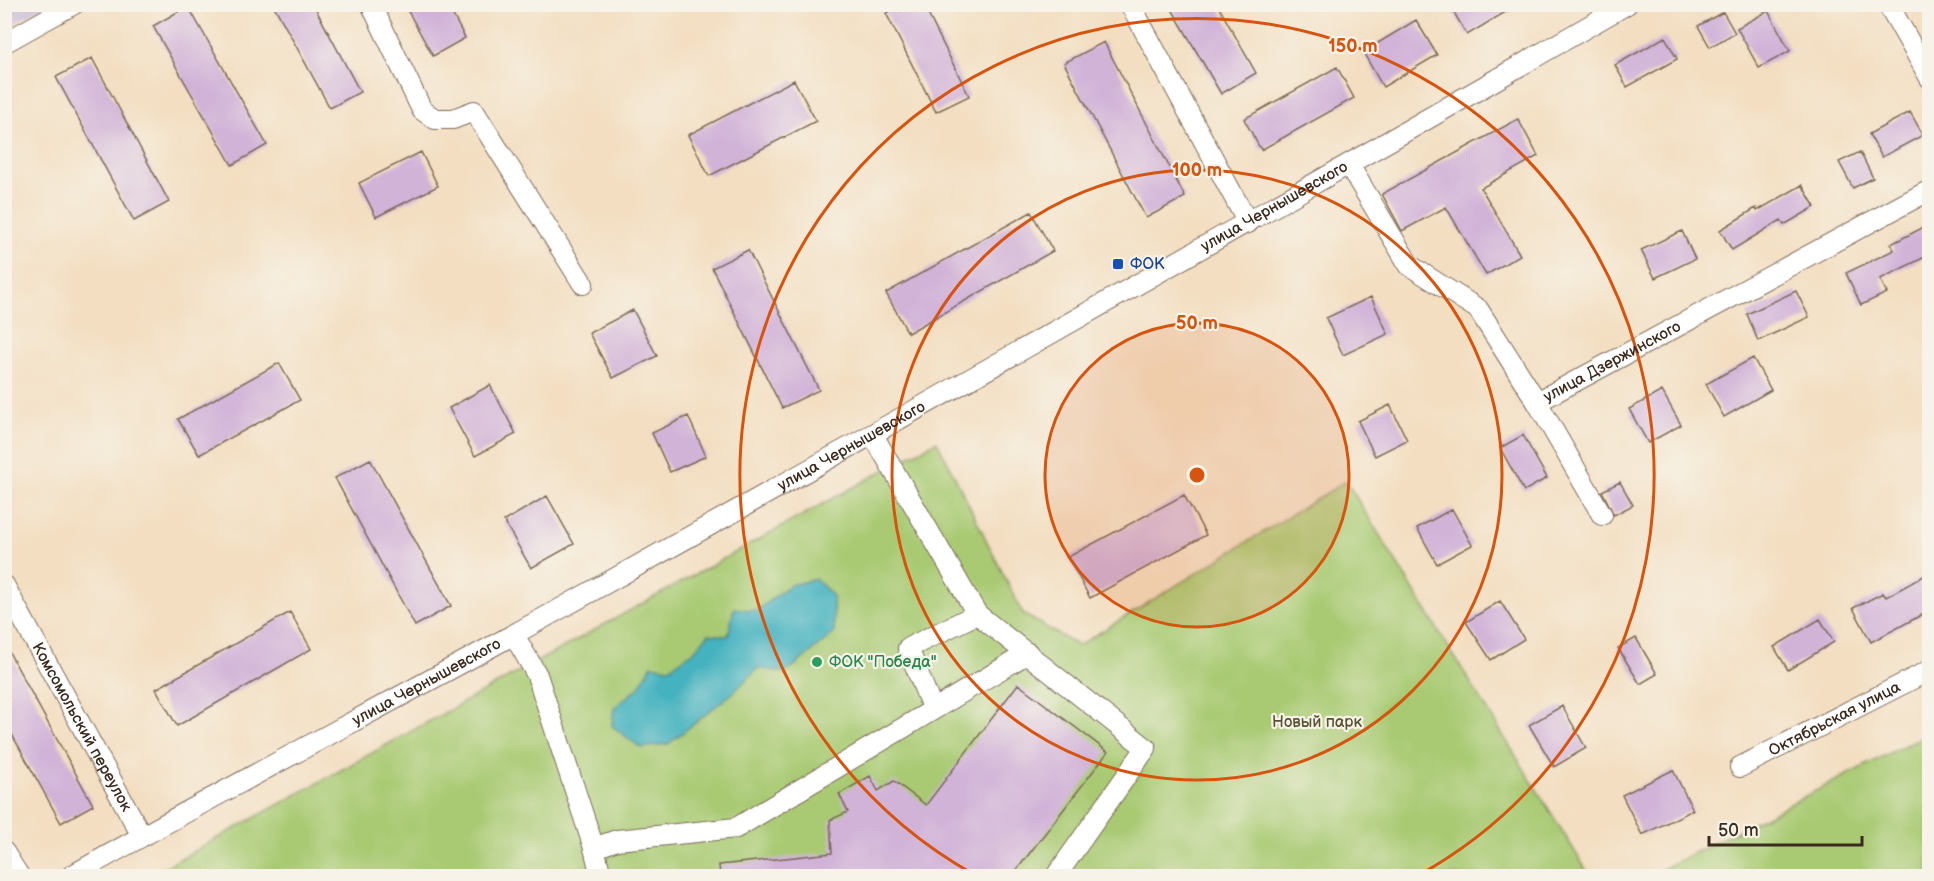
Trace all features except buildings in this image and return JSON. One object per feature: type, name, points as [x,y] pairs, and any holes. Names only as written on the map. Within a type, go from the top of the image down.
[{"type":"street","points":[[4,43],[74,4]]},
{"type":"street","points":[[371,4],[422,110],[435,119],[453,119],[474,111],[583,284]]},
{"type":"street","points":[[1130,4],[1248,223]]},
{"type":"street","name":"улица Чернышевского","points":[[71,876],[873,435],[1248,223],[1627,4]]},
{"type":"street","points":[[1888,4],[1929,78]]},
{"type":"street","name":"улица Дзержинского","points":[[1349,165],[1409,265],[1479,309],[1537,402],[1929,190]]},
{"type":"street","points":[[1537,402],[1602,515]]},
{"type":"street","points":[[873,435],[977,614],[1146,748],[1056,876]]},
{"type":"street","name":"Комсомольский переулок","points":[[4,585],[142,836]]},
{"type":"street","points":[[933,710],[908,648],[977,614]]},
{"type":"street","points":[[513,635],[537,675],[594,848],[600,876]]},
{"type":"street","points":[[594,848],[617,840],[736,828],[1028,653]]},
{"type":"street","name":"Октябрьская улица","points":[[1740,767],[1929,670]]},
{"type":"street","points":[[4,852],[19,876]]},
{"type":"shaded area","points":[[5,4],[48,4],[48,5],[5,28]]},
{"type":"green space","name":"Новый парк","points":[[937,441],[1023,614],[1078,646],[1346,481],[1590,876],[149,876]]},
{"type":"green space","points":[[1929,733],[1929,876],[1649,876]]},
{"type":"water","points":[[816,579],[833,596],[834,633],[786,673],[758,668],[734,692],[668,744],[641,748],[612,726],[614,708],[638,688],[652,665],[669,668],[693,652],[709,634],[728,636],[734,608],[756,611],[790,585]]},
{"type":"place","name":"ФОК","points":[[1118,264]]},
{"type":"place","name":"ФОК \"Победа\"","points":[[817,662]]}]
